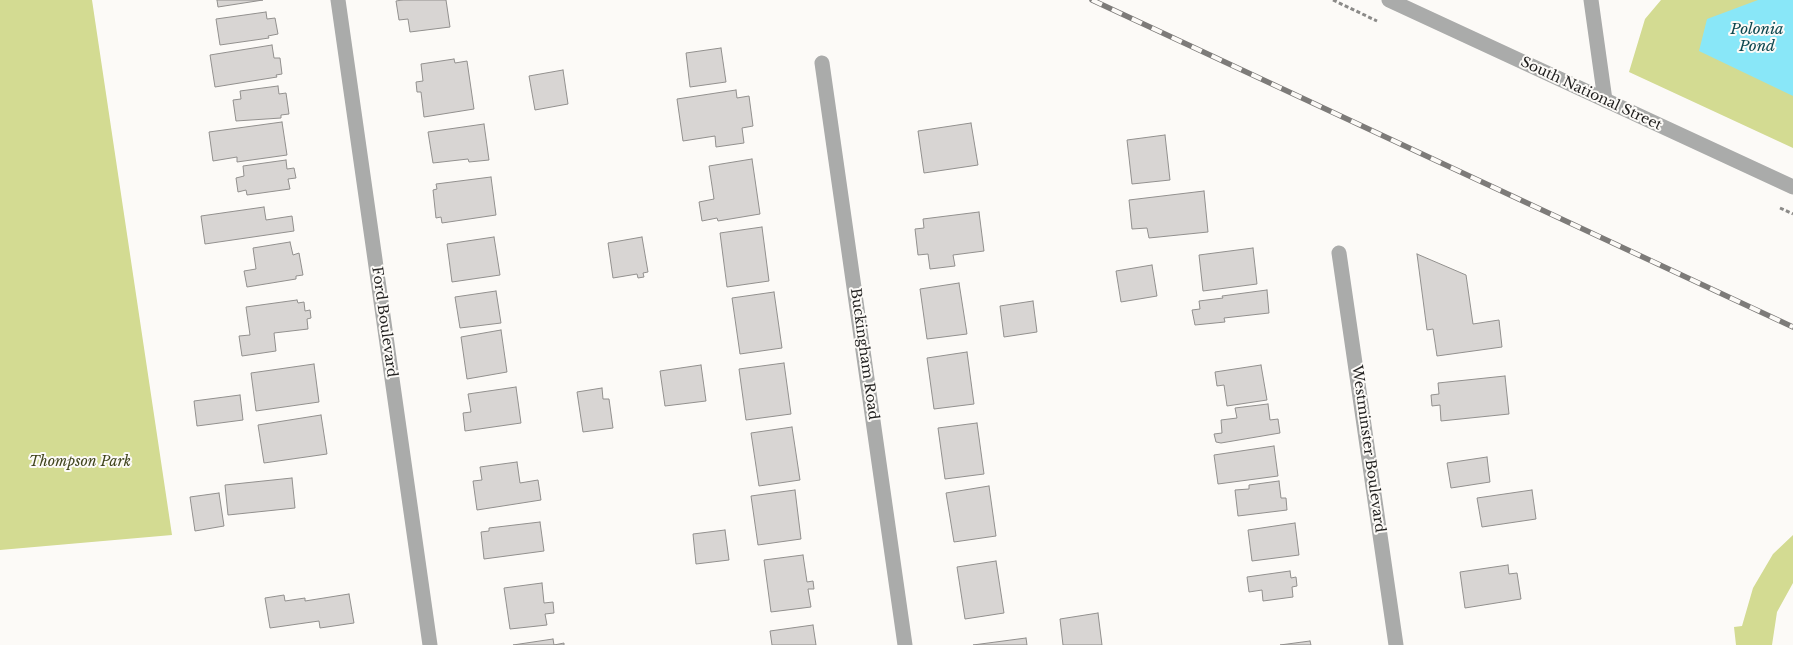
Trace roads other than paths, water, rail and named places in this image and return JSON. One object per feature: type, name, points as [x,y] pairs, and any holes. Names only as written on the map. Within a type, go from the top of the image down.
[{"type":"street","name":"Ford Boulevard","points":[[338,0],[430,645]]},
{"type":"street","name":"South National Street","points":[[1389,0],[1793,187]]},
{"type":"street","points":[[1591,0],[1605,100]]},
{"type":"street","name":"Buckingham Road","points":[[822,63],[905,645]]},
{"type":"street","name":"Westminster Boulevard","points":[[1339,253],[1396,645]]},
{"type":"water","name":"Polonia Pond","points":[[1758,0],[1793,0],[1793,96],[1699,51],[1707,19]]},
{"type":"railway","points":[[1092,0],[1793,327]]},
{"type":"park label","name":"Thompson Park","points":[[80,462]]}]
